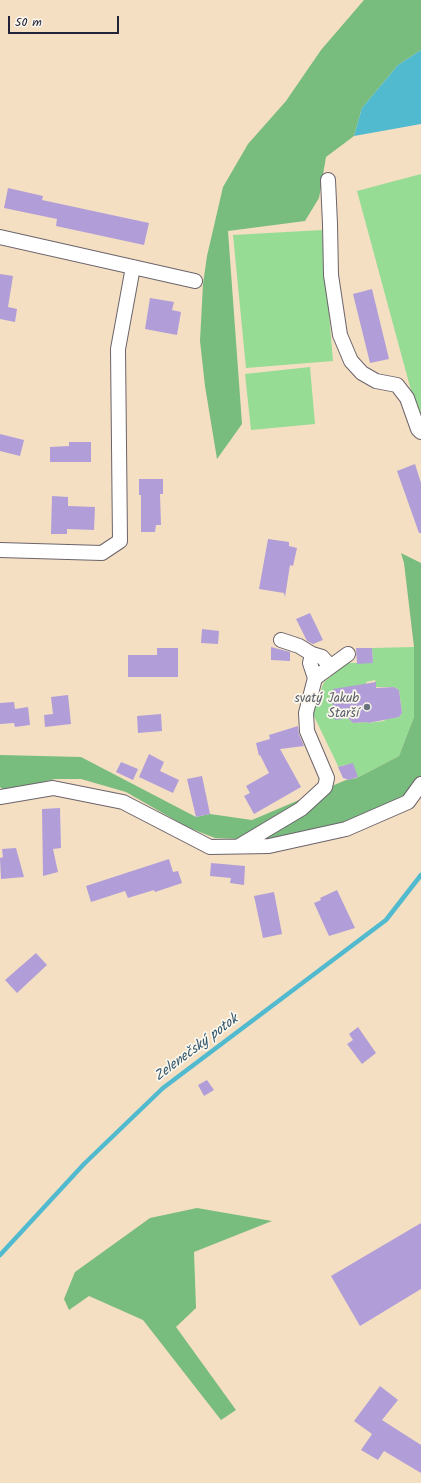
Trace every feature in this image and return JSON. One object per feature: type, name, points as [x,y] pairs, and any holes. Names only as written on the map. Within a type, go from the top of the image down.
[{"type":"street","points":[[328,180],[330,275],[340,335],[351,361],[362,373],[376,381],[397,385],[407,398],[418,428],[421,432]]},
{"type":"street","points":[[0,237],[195,281]]},
{"type":"street","points":[[0,550],[102,553],[120,541],[118,349],[133,267]]},
{"type":"street","points":[[281,640],[299,646],[312,654],[322,656],[330,666]]},
{"type":"street","points":[[238,846],[301,809],[325,787],[327,778],[307,731],[306,713],[315,678],[310,663],[312,654]]},
{"type":"street","points":[[315,678],[348,654]]},
{"type":"street","points":[[0,797],[53,788],[123,802],[210,847],[269,846],[346,829],[408,802],[421,784]]},
{"type":"green space","points":[[364,0],[421,0],[421,50],[398,65],[362,108],[354,136],[326,157],[319,198],[305,221],[228,231],[242,424],[217,459],[205,386],[200,341],[203,284],[207,256],[223,187],[248,144],[286,101],[321,50]]},
{"type":"green space","points":[[421,174],[421,419],[419,420],[357,191]]},
{"type":"green space","points":[[322,230],[333,361],[246,368],[233,235]]},
{"type":"green space","points":[[310,367],[315,424],[251,430],[245,374]]},
{"type":"green space","points":[[401,553],[421,563],[421,776],[406,794],[371,813],[333,826],[265,840],[215,838],[187,827],[126,792],[81,779],[55,779],[5,791],[0,787],[0,755],[81,757],[196,817],[210,814],[252,820],[346,780],[357,778],[399,756],[414,717],[414,647],[404,563]]},
{"type":"green space","points":[[414,647],[414,717],[399,756],[357,778],[353,764],[340,766],[339,768],[312,712],[324,682],[347,663],[373,663],[372,648]],"holes":[[[375,680],[376,687],[394,687],[399,690],[402,713],[399,717],[386,719],[384,721],[353,723],[334,698],[366,688],[366,682]]]},
{"type":"green space","points":[[197,1208],[272,1221],[194,1252],[196,1308],[176,1327],[236,1410],[221,1420],[143,1320],[89,1296],[69,1310],[64,1299],[75,1272],[150,1218]]},
{"type":"water","points":[[421,50],[421,124],[354,136],[362,108],[398,65]]},
{"type":"building","points":[[8,188],[43,196],[42,200],[149,223],[144,245],[56,226],[57,219],[4,208]]},
{"type":"building","points":[[0,274],[13,276],[8,307],[17,309],[15,322],[0,319]]},
{"type":"building","points":[[372,289],[389,359],[370,363],[353,294]]},
{"type":"building","points":[[150,298],[174,302],[172,310],[181,312],[177,335],[145,329]]},
{"type":"building","points":[[0,434],[24,440],[20,456],[0,451]]},
{"type":"building","points":[[69,442],[91,442],[91,462],[50,462],[50,447],[69,446]]},
{"type":"building","points":[[415,464],[421,483],[421,533],[419,533],[397,471]]},
{"type":"building","points":[[139,479],[163,479],[163,494],[160,494],[161,525],[156,525],[155,532],[141,532],[141,495],[139,495]]},
{"type":"building","points":[[52,496],[68,497],[68,506],[95,507],[94,530],[67,529],[67,534],[51,534]]},
{"type":"building","points":[[268,539],[289,542],[289,546],[297,548],[293,566],[290,565],[285,597],[284,593],[259,589]]},
{"type":"building","points":[[310,613],[323,640],[313,644],[307,641],[296,619]]},
{"type":"building","points":[[202,629],[219,631],[218,644],[201,643]]},
{"type":"building","points":[[271,647],[290,652],[290,661],[271,660]]},
{"type":"building","points":[[157,648],[178,648],[178,677],[128,677],[128,655],[157,655]]},
{"type":"building","points":[[356,648],[372,648],[373,663],[357,664]]},
{"type":"building","name":"svatý Jakub Starší","points":[[376,682],[376,688],[394,687],[399,690],[402,713],[399,717],[368,723],[353,723],[348,718],[335,720],[332,700],[334,698],[333,689]]},
{"type":"building","points":[[68,695],[71,724],[45,727],[44,715],[53,714],[51,697]]},
{"type":"building","points":[[14,702],[15,709],[28,707],[30,725],[15,727],[14,723],[0,724],[0,703]]},
{"type":"building","points":[[161,714],[162,731],[138,733],[137,716]]},
{"type":"building","points":[[298,726],[299,734],[304,746],[280,749],[301,787],[254,814],[244,796],[250,793],[246,786],[269,773],[260,755],[259,756],[256,743],[270,739],[269,735]]},
{"type":"building","points":[[149,754],[164,762],[160,771],[179,780],[173,793],[139,777]]},
{"type":"building","points":[[121,762],[138,769],[133,780],[116,772]]},
{"type":"building","points":[[353,763],[358,777],[349,780],[343,778],[338,767]]},
{"type":"building","points":[[202,776],[210,814],[196,817],[187,779]]},
{"type":"building","points":[[60,808],[61,848],[53,849],[58,872],[43,876],[42,809]]},
{"type":"building","points":[[16,848],[24,877],[1,879],[0,858],[3,857],[2,849]]},
{"type":"building","points":[[169,859],[173,872],[178,871],[182,883],[155,892],[154,890],[128,898],[125,891],[91,902],[86,886]]},
{"type":"building","points":[[211,863],[245,866],[244,885],[230,883],[231,878],[210,876]]},
{"type":"building","points":[[337,890],[355,928],[329,936],[314,903],[321,900],[320,898]]},
{"type":"building","points":[[274,892],[282,934],[263,938],[254,896]]},
{"type":"building","points":[[36,953],[47,965],[17,993],[5,980]]},
{"type":"building","points":[[358,1027],[376,1053],[362,1064],[347,1044],[353,1040],[349,1034]]},
{"type":"building","points":[[207,1080],[214,1090],[204,1096],[198,1085]]},
{"type":"building","points":[[421,1223],[421,1289],[360,1326],[331,1276]]},
{"type":"building","points":[[380,1386],[398,1400],[382,1420],[421,1445],[421,1473],[384,1451],[378,1460],[361,1450],[372,1434],[354,1421]]},
{"type":"waterway","name":"Zelenečský potok","points":[[0,1255],[84,1164],[163,1088],[386,920],[421,875]]},
{"type":"place","name":"svatý Jakub Starší","points":[[367,707]]}]
